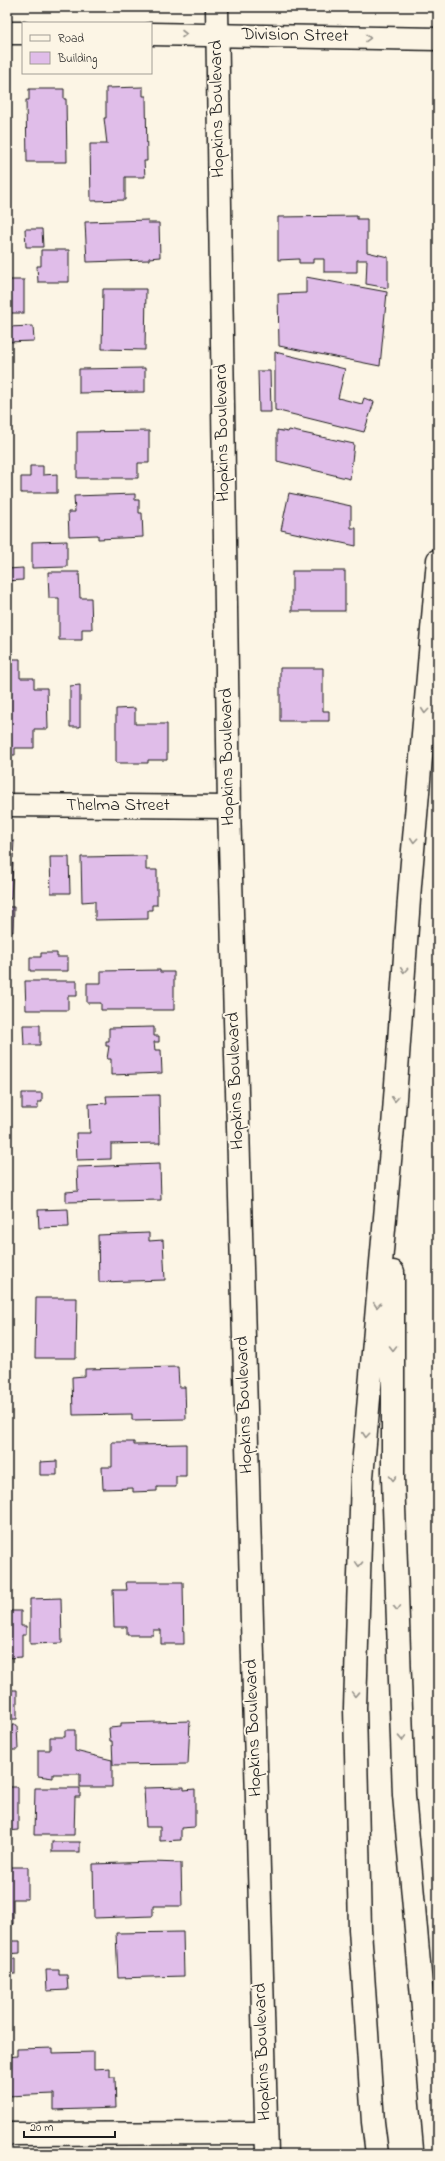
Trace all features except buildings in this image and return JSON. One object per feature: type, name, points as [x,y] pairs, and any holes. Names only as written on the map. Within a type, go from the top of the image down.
[{"type":"main road","name":"Hopkins Boulevard","points":[[217,7],[229,807],[265,2132],[267,2154]]},
{"type":"main road","points":[[7,33],[22,33]]},
{"type":"main road","name":"Division Street","points":[[152,34],[438,39]]},
{"type":"main road","points":[[377,2154],[360,1929],[355,1708],[362,1477],[393,1127],[411,877],[438,560]]},
{"type":"main road","name":"Thelma Street","points":[[7,805],[229,807]]},
{"type":"main road","points":[[393,1127],[393,1478],[404,1795],[436,2154]]},
{"type":"main road","points":[[7,2134],[265,2132]]}]
